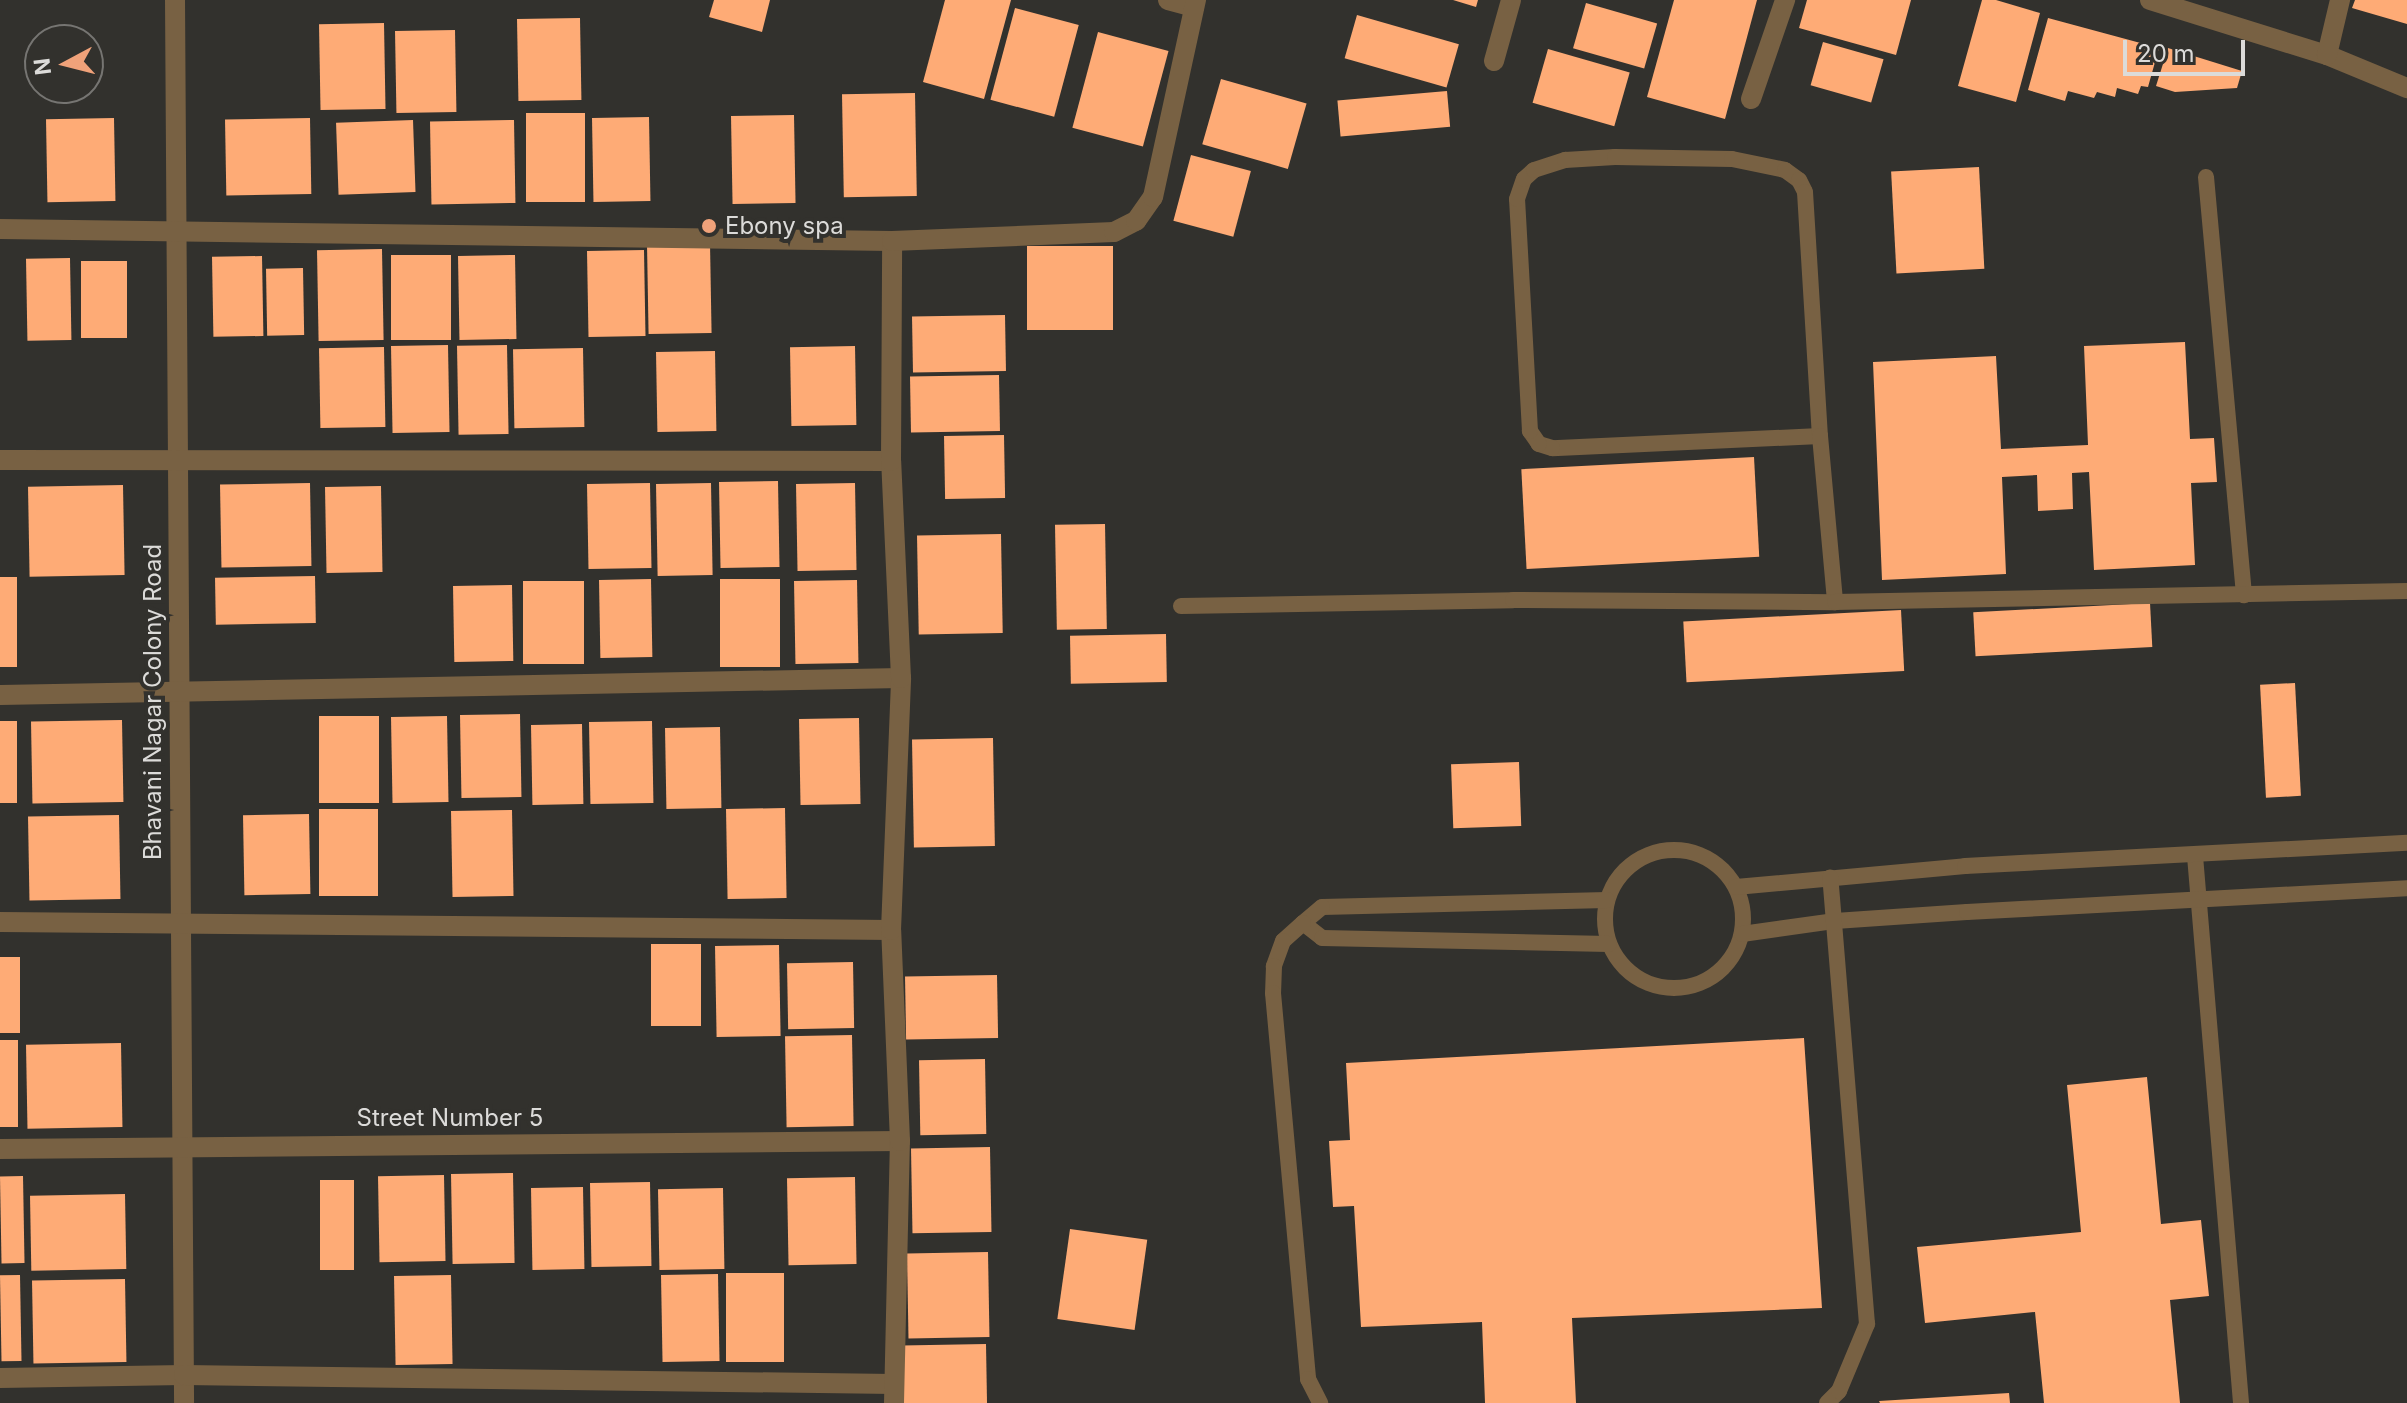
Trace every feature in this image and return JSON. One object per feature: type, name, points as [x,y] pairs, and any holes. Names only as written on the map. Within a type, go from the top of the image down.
[{"type":"street","name":"Bhavani Nagar Colony Road","points":[[175,0],[184,1403]]},
{"type":"street","points":[[0,229],[892,241],[1114,232],[1136,221],[1153,197],[1195,3],[1168,0]]},
{"type":"street","points":[[1494,61],[1511,0]]},
{"type":"street","points":[[1751,99],[1785,0]]},
{"type":"street","points":[[2150,0],[2327,55],[2407,88]]},
{"type":"street","points":[[2327,55],[2340,0]]},
{"type":"street","points":[[0,1378],[184,1375],[894,1394],[900,1141],[891,930],[901,678],[891,461],[892,241]]},
{"type":"street","points":[[0,460],[891,461]]},
{"type":"street","points":[[0,695],[901,678]]},
{"type":"street","points":[[0,922],[181,921],[891,930]]},
{"type":"street","name":"Street Number 5","points":[[0,1149],[900,1141]]},
{"type":"lane","points":[[1820,436],[1552,448],[1539,444],[1530,431],[1517,199],[1524,179],[1534,170],[1565,160],[1615,157],[1732,159],[1785,170],[1799,180],[1805,192],[1820,436],[1835,602]]},
{"type":"lane","points":[[2206,177],[2244,595]]},
{"type":"lane","points":[[1181,606],[1513,600],[1835,602],[2407,591]]},
{"type":"lane","points":[[1736,887],[1965,866],[2407,843]]},
{"type":"lane","points":[[1667,850],[1702,855],[1722,868],[1736,887],[1743,910],[1742,934],[1734,954],[1720,972],[1701,983],[1680,988],[1658,987],[1637,978],[1620,963],[1609,944],[1605,922],[1607,900],[1617,878],[1634,862],[1655,852],[1667,850]]},
{"type":"lane","points":[[2195,856],[2241,1403]]},
{"type":"lane","points":[[1827,1403],[1839,1391],[1867,1324],[1830,878]]},
{"type":"lane","points":[[1742,934],[1835,921],[2407,888]]},
{"type":"lane","points":[[1320,1403],[1308,1379],[1273,993],[1274,966],[1283,941],[1322,907],[1607,900]]},
{"type":"lane","points":[[1303,923],[1322,938],[1609,944]]},
{"type":"building","points":[[714,0],[770,0],[762,32],[709,17]]},
{"type":"building","points":[[945,0],[1011,0],[984,99],[923,82]]},
{"type":"building","points":[[1453,0],[1478,0],[1476,7]]},
{"type":"building","points":[[1674,0],[1757,0],[1725,119],[1647,97]]},
{"type":"building","points":[[1807,0],[1911,0],[1896,55],[1799,28]]},
{"type":"building","points":[[1982,0],[1996,0],[2040,13],[2016,102],[1958,86]]},
{"type":"building","points":[[2355,0],[2407,0],[2407,24],[2352,8]]},
{"type":"building","points":[[1586,3],[1657,23],[1644,69],[1573,48]]},
{"type":"building","points":[[1015,8],[1079,25],[1054,117],[990,100]]},
{"type":"building","points":[[1357,15],[1459,44],[1446,87],[1345,58]]},
{"type":"building","points":[[580,18],[581,100],[518,101],[517,19]]},
{"type":"building","points":[[2048,18],[2159,48],[2148,87],[2141,86],[2138,94],[2117,88],[2115,97],[2097,92],[2094,98],[2068,91],[2065,101],[2028,90]]},
{"type":"building","points":[[384,23],[386,109],[321,110],[319,24]]},
{"type":"building","points":[[455,30],[456,112],[396,113],[395,31]]},
{"type":"building","points":[[1098,32],[1169,51],[1143,147],[1072,128]]},
{"type":"building","points":[[1823,42],[1884,59],[1871,103],[1811,85]]},
{"type":"building","points":[[2168,48],[2242,71],[2237,88],[2175,92],[2156,86]]},
{"type":"building","points":[[1548,49],[1630,72],[1614,126],[1533,103]]},
{"type":"building","points":[[1221,79],[1307,104],[1288,169],[1202,144]]},
{"type":"building","points":[[1447,91],[1450,127],[1341,136],[1337,101]]},
{"type":"building","points":[[915,93],[917,196],[844,197],[842,94]]},
{"type":"building","points":[[526,113],[585,113],[585,202],[526,202]]},
{"type":"building","points":[[794,115],[796,203],[733,204],[731,116]]},
{"type":"building","points":[[649,117],[650,201],[593,202],[592,118]]},
{"type":"building","points":[[114,118],[115,201],[47,202],[46,119]]},
{"type":"building","points":[[310,118],[311,194],[226,195],[225,119]]},
{"type":"building","points":[[413,120],[416,192],[339,195],[336,123]]},
{"type":"building","points":[[514,120],[515,203],[431,204],[430,121]]},
{"type":"building","points":[[1191,155],[1251,171],[1233,237],[1173,221]]},
{"type":"building","points":[[1979,167],[1984,269],[1896,273],[1891,172]]},
{"type":"building","points":[[710,243],[712,333],[649,334],[647,244]]},
{"type":"building","points":[[1027,246],[1113,246],[1113,330],[1027,330]]},
{"type":"building","points":[[382,249],[384,340],[319,341],[317,250]]},
{"type":"building","points":[[644,250],[646,336],[589,337],[587,251]]},
{"type":"building","points":[[391,255],[451,255],[451,340],[391,340]]},
{"type":"building","points":[[515,255],[516,339],[459,340],[458,256]]},
{"type":"building","points":[[262,256],[263,336],[213,337],[212,257]]},
{"type":"building","points":[[70,258],[71,340],[27,341],[26,259]]},
{"type":"building","points":[[81,261],[127,261],[127,338],[81,338]]},
{"type":"building","points":[[303,268],[304,335],[267,336],[266,269]]},
{"type":"building","points":[[1005,315],[1006,371],[913,373],[912,317]]},
{"type":"building","points":[[2185,342],[2190,439],[2214,438],[2217,482],[2191,483],[2195,565],[2094,570],[2089,472],[2072,473],[2073,509],[2038,511],[2037,475],[2002,477],[2006,574],[1882,580],[1873,362],[1996,356],[2001,449],[2088,445],[2084,346]]},
{"type":"building","points":[[448,345],[450,432],[393,433],[391,346]]},
{"type":"building","points":[[507,345],[509,434],[459,435],[457,346]]},
{"type":"building","points":[[855,346],[856,425],[791,426],[790,347]]},
{"type":"building","points":[[384,347],[385,427],[320,428],[319,348]]},
{"type":"building","points":[[583,348],[584,427],[514,428],[513,349]]},
{"type":"building","points":[[715,351],[716,431],[657,432],[656,352]]},
{"type":"building","points":[[999,375],[1000,431],[911,433],[910,377]]},
{"type":"building","points":[[1004,435],[1005,498],[945,499],[944,436]]},
{"type":"building","points":[[1754,457],[1759,557],[1527,569],[1521,469]]},
{"type":"building","points":[[778,481],[780,567],[721,568],[719,482]]},
{"type":"building","points":[[310,483],[311,566],[221,568],[220,485]]},
{"type":"building","points":[[650,483],[651,568],[588,569],[587,484]]},
{"type":"building","points":[[711,483],[713,575],[658,576],[656,484]]},
{"type":"building","points":[[855,483],[857,570],[798,571],[796,484]]},
{"type":"building","points":[[123,485],[125,575],[30,577],[28,487]]},
{"type":"building","points":[[381,486],[383,572],[327,573],[325,487]]},
{"type":"building","points":[[1105,524],[1107,629],[1057,630],[1055,525]]},
{"type":"building","points":[[1001,534],[1003,633],[919,634],[917,535]]},
{"type":"building","points":[[315,576],[316,623],[216,625],[215,578]]},
{"type":"building","points":[[0,577],[17,577],[17,667],[0,667]]},
{"type":"building","points":[[651,579],[652,657],[600,658],[599,580]]},
{"type":"building","points":[[720,579],[780,579],[780,667],[720,667]]},
{"type":"building","points":[[857,580],[858,663],[795,664],[794,581]]},
{"type":"building","points":[[523,581],[584,581],[584,664],[523,664]]},
{"type":"building","points":[[512,585],[513,661],[454,662],[453,586]]},
{"type":"building","points":[[2150,603],[2152,647],[1976,656],[1973,612]]},
{"type":"building","points":[[1901,610],[1904,671],[1686,682],[1683,621]]},
{"type":"building","points":[[1166,634],[1167,682],[1071,684],[1070,636]]},
{"type":"building","points":[[2295,683],[2301,796],[2266,798],[2260,685]]},
{"type":"building","points":[[520,714],[521,797],[461,798],[460,715]]},
{"type":"building","points":[[319,716],[379,716],[379,803],[319,803]]},
{"type":"building","points":[[447,716],[449,802],[393,803],[391,717]]},
{"type":"building","points":[[859,718],[861,804],[801,805],[799,719]]},
{"type":"building","points":[[122,720],[123,802],[32,804],[31,722]]},
{"type":"building","points":[[0,721],[17,721],[17,803],[0,803]]},
{"type":"building","points":[[652,721],[653,803],[590,804],[589,722]]},
{"type":"building","points":[[582,724],[583,804],[532,805],[531,725]]},
{"type":"building","points":[[720,727],[721,808],[666,809],[665,728]]},
{"type":"building","points":[[993,738],[995,846],[914,847],[912,739]]},
{"type":"building","points":[[1519,762],[1521,826],[1453,828],[1451,764]]},
{"type":"building","points":[[785,808],[787,898],[728,899],[726,809]]},
{"type":"building","points":[[319,809],[378,809],[378,896],[319,896]]},
{"type":"building","points":[[512,810],[514,896],[453,897],[451,811]]},
{"type":"building","points":[[309,814],[310,894],[244,895],[243,815]]},
{"type":"building","points":[[119,815],[120,899],[29,901],[28,817]]},
{"type":"building","points":[[651,944],[701,944],[701,1026],[651,1026]]},
{"type":"building","points":[[779,945],[781,1036],[717,1037],[715,946]]},
{"type":"building","points":[[0,957],[20,957],[20,1033],[0,1033]]},
{"type":"building","points":[[853,962],[854,1028],[788,1029],[787,963]]},
{"type":"building","points":[[997,975],[998,1038],[906,1040],[905,977]]},
{"type":"building","points":[[852,1035],[854,1126],[787,1127],[785,1036]]},
{"type":"building","points":[[1804,1038],[1822,1308],[1572,1318],[1576,1403],[1485,1403],[1482,1322],[1361,1327],[1354,1206],[1333,1207],[1329,1141],[1350,1140],[1346,1063]]},
{"type":"building","points":[[0,1040],[18,1040],[18,1127],[0,1127]]},
{"type":"building","points":[[121,1043],[122,1127],[27,1129],[26,1045]]},
{"type":"building","points":[[985,1059],[986,1134],[920,1135],[919,1060]]},
{"type":"building","points":[[2147,1077],[2161,1224],[2201,1220],[2209,1296],[2170,1300],[2180,1403],[2044,1403],[2035,1312],[1925,1323],[1917,1247],[2081,1232],[2067,1085]]},
{"type":"building","points":[[990,1147],[991,1232],[912,1233],[911,1148]]},
{"type":"building","points":[[513,1173],[515,1263],[453,1264],[451,1174]]},
{"type":"building","points":[[444,1175],[446,1261],[380,1262],[378,1176]]},
{"type":"building","points":[[0,1176],[23,1176],[25,1263],[2,1263]]},
{"type":"building","points":[[855,1177],[857,1264],[789,1265],[787,1178]]},
{"type":"building","points":[[320,1180],[354,1180],[354,1270],[320,1270]]},
{"type":"building","points":[[650,1182],[651,1266],[591,1267],[590,1183]]},
{"type":"building","points":[[583,1187],[584,1269],[532,1270],[531,1188]]},
{"type":"building","points":[[723,1188],[724,1269],[659,1270],[658,1189]]},
{"type":"building","points":[[125,1194],[126,1269],[31,1271],[30,1196]]},
{"type":"building","points":[[1070,1229],[1147,1240],[1135,1330],[1057,1319]]},
{"type":"building","points":[[988,1252],[989,1337],[908,1338],[907,1253]]},
{"type":"building","points":[[726,1273],[784,1273],[784,1362],[726,1362]]},
{"type":"building","points":[[718,1274],[720,1361],[663,1362],[661,1275]]},
{"type":"building","points":[[0,1275],[20,1275],[22,1361],[2,1361]]},
{"type":"building","points":[[451,1275],[453,1364],[396,1365],[394,1276]]},
{"type":"building","points":[[125,1279],[126,1362],[33,1364],[32,1281]]},
{"type":"building","points":[[986,1344],[987,1403],[903,1403],[902,1345]]},
{"type":"building","points":[[2009,1393],[2010,1403],[1879,1401]]},
{"type":"place","name":"Ebony spa","points":[[709,226]]}]
